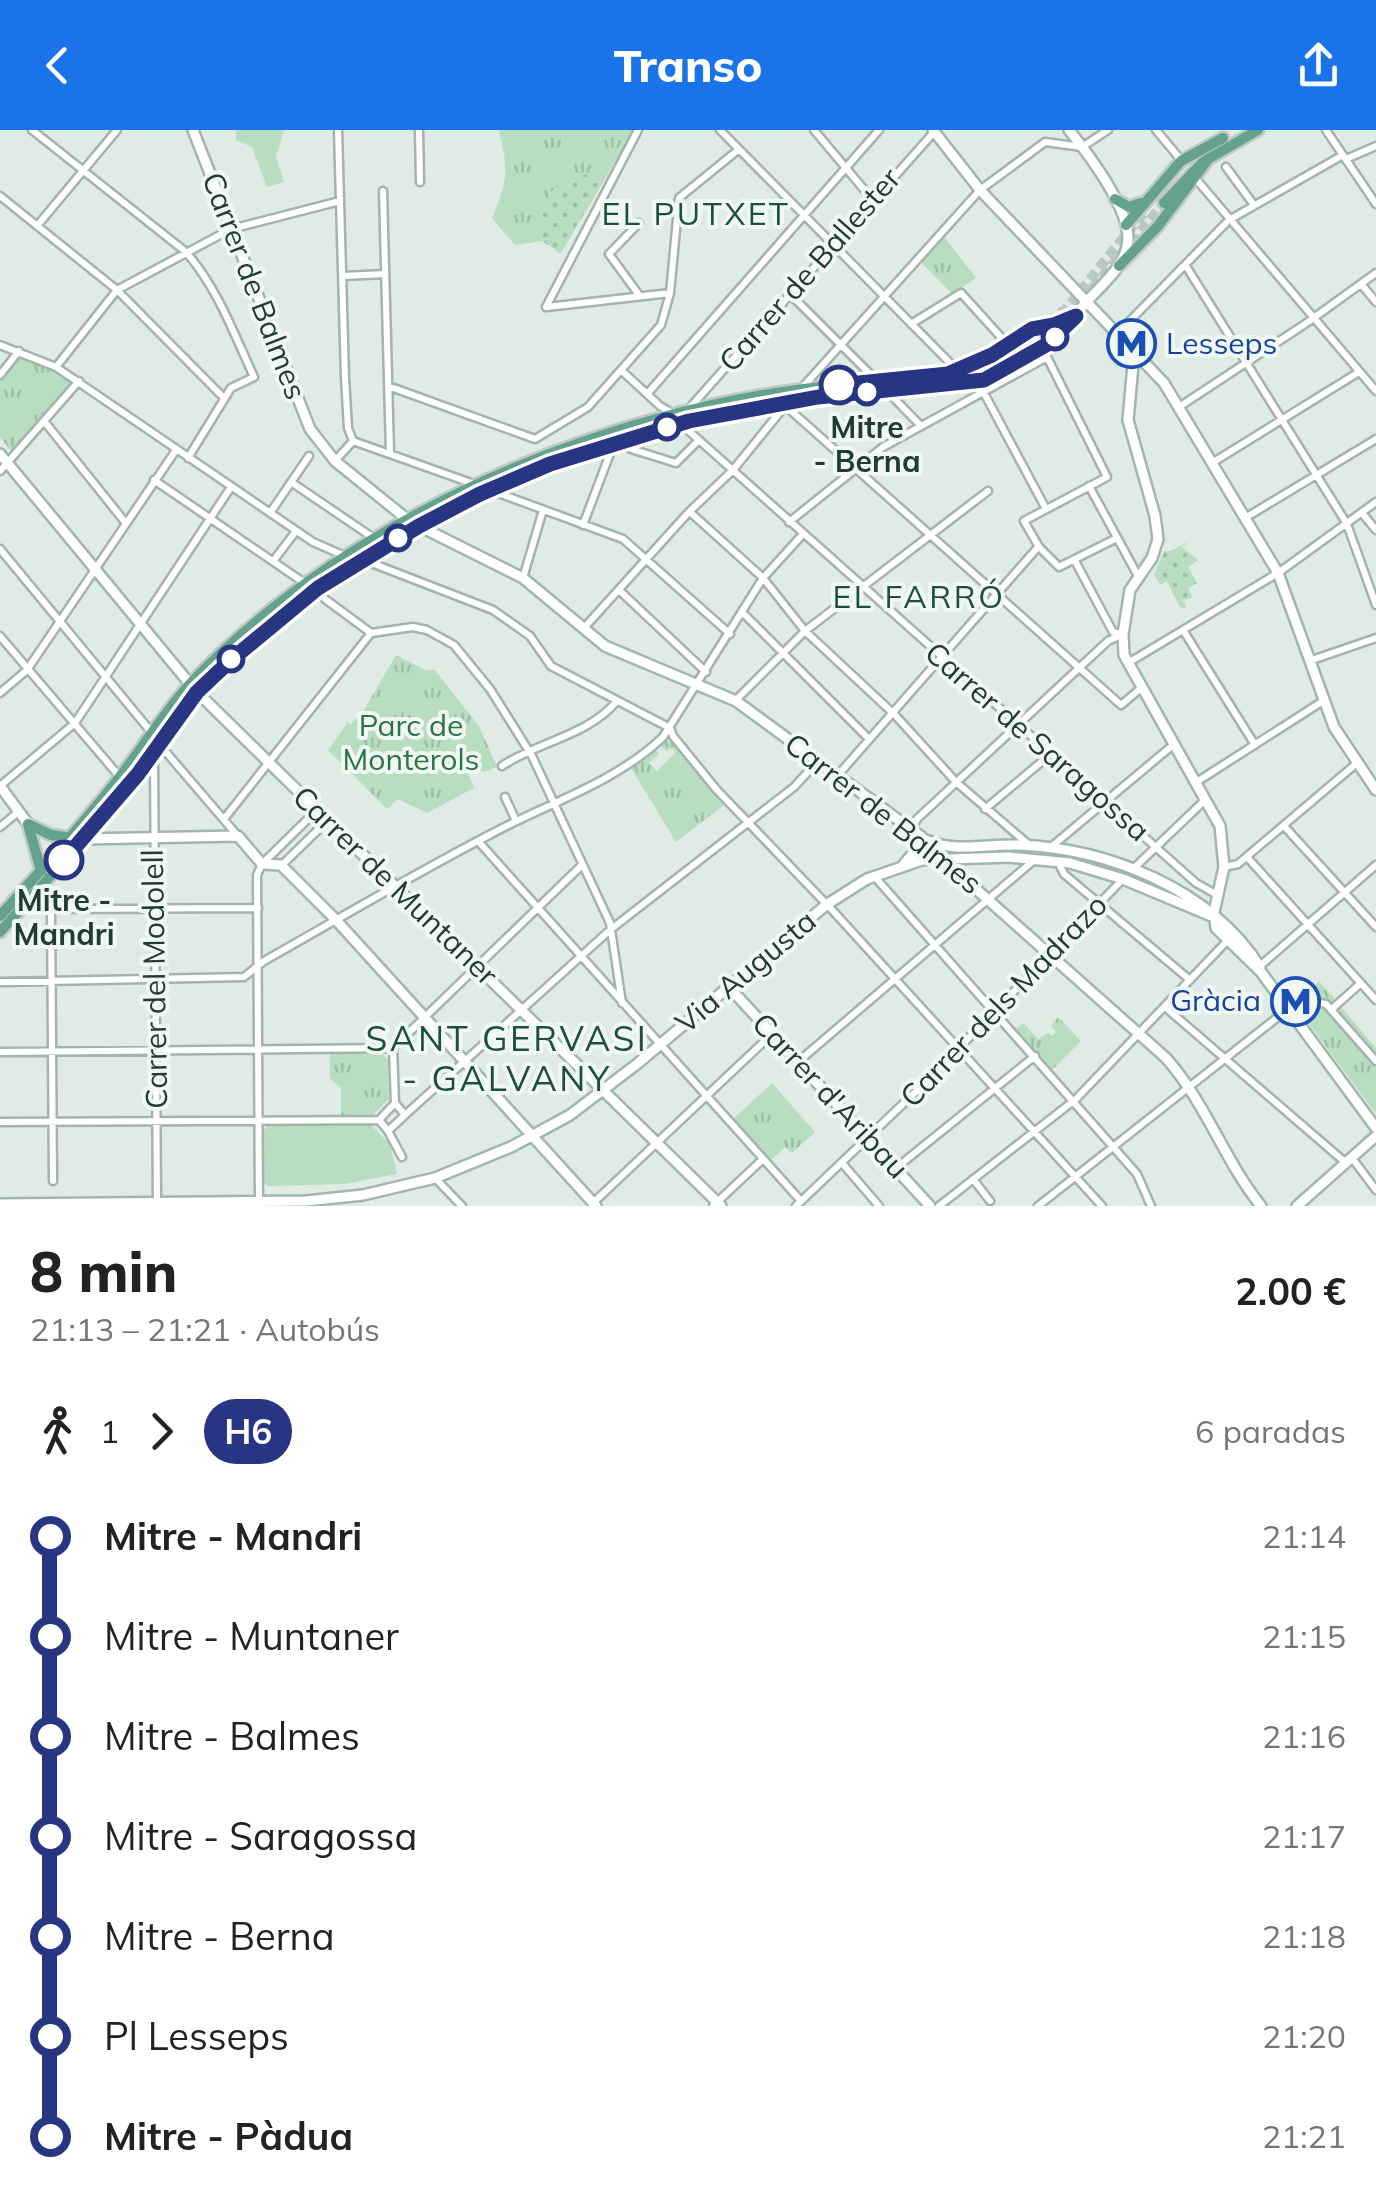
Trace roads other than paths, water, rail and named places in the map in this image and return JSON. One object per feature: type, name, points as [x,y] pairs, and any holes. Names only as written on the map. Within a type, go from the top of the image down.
[{"type":"main road","name":"Carrer de Balmes","points":[[194,130],[303,413],[319,444],[335,461],[413,523],[523,578],[583,629],[625,656],[736,700],[924,839],[1141,1033],[1190,1087],[1232,1165],[1261,1206]]},
{"type":"main road","points":[[934,130],[980,190],[1134,354],[1156,372],[1278,573],[1334,727],[1376,790]]},
{"type":"main road","points":[[1069,130],[1114,198],[1126,225],[1128,244],[1119,266]]},
{"type":"main road","points":[[1126,225],[1223,138],[1238,130]]},
{"type":"main road","points":[[1164,204],[1188,170],[1258,130]]},
{"type":"main road","points":[[0,916],[83,839],[194,688],[306,584],[346,557],[375,539],[488,490],[680,416],[1002,372],[1046,345],[1135,253],[1188,170]]},
{"type":"main road","points":[[1114,198],[1132,208],[1145,205]]},
{"type":"main road","points":[[961,377],[1036,328],[1076,316]]},
{"type":"main road","points":[[1036,328],[1044,334],[1046,345]]},
{"type":"main road","points":[[961,377],[1026,351]]},
{"type":"main road","points":[[1134,354],[1128,420],[1158,533],[1152,558],[1130,590],[1123,634],[1127,664],[1220,826],[1224,867],[1214,917]]},
{"type":"main road","points":[[961,377],[1000,358]]},
{"type":"main road","points":[[194,688],[318,588],[476,485],[572,445],[680,416],[800,390],[882,386]]},
{"type":"main road","points":[[788,402],[800,390]]},
{"type":"main road","name":"Carrer de Muntaner","points":[[3,463],[194,688],[717,1205]]},
{"type":"main road","points":[[476,485],[488,490]]},
{"type":"main road","points":[[0,932],[69,838],[120,777],[155,743]]},
{"type":"main road","points":[[0,786],[28,824],[45,832],[83,839],[238,836],[262,864],[281,866],[336,920],[593,1205]]},
{"type":"main road","points":[[28,824],[43,876]]},
{"type":"main road","points":[[902,866],[915,851],[912,830]]},
{"type":"main road","points":[[33,840],[45,832]]},
{"type":"main road","name":"Via Augusta","points":[[924,839],[948,848],[1090,855],[1133,869],[1176,891],[1214,917],[1260,969],[1376,1128]]},
{"type":"main road","name":"Via Augusta","points":[[0,1205],[355,1201],[435,1178],[533,1136],[604,1091],[826,905],[874,876],[902,866],[944,858],[1041,851],[1058,862],[1123,879],[1214,917]]},
{"type":"main road","points":[[1123,879],[1133,869]]},
{"type":"main road","name":"Carrer d'Aribau","points":[[729,987],[930,1206]]},
{"type":"main road","points":[[1297,1206],[1376,1136]]},
{"type":"street","points":[[32,130],[186,252],[205,275],[254,377],[232,387],[188,458]]},
{"type":"street","points":[[37,226],[118,130]]},
{"type":"street","points":[[338,130],[348,428],[353,441]]},
{"type":"street","points":[[419,130],[420,182]]},
{"type":"street","points":[[638,130],[546,307],[670,293]]},
{"type":"street","points":[[720,130],[961,377],[984,393],[1046,509]]},
{"type":"street","points":[[814,130],[872,199]]},
{"type":"street","points":[[648,393],[880,130]]},
{"type":"street","name":"Carrer de Ballester","points":[[680,416],[934,130]]},
{"type":"street","points":[[800,390],[980,190],[1045,142],[1082,147],[1108,130]]},
{"type":"street","points":[[1156,130],[1228,221],[1376,391]]},
{"type":"street","points":[[1326,130],[1376,204]]},
{"type":"street","points":[[1117,334],[1228,221],[1344,157],[1376,146]]},
{"type":"street","points":[[388,386],[535,439],[588,406],[660,325],[670,293],[679,198],[738,150]]},
{"type":"street","points":[[1226,167],[1254,205]]},
{"type":"street","points":[[383,191],[390,453]]},
{"type":"street","points":[[0,196],[116,290],[224,398]]},
{"type":"street","points":[[56,366],[116,290],[231,228],[340,201]]},
{"type":"street","points":[[640,224],[610,254],[640,296]]},
{"type":"street","points":[[1186,266],[1347,524],[1376,604]]},
{"type":"street","points":[[1178,407],[1376,273]]},
{"type":"street","points":[[342,276],[385,274]]},
{"type":"street","points":[[1361,284],[1376,302]]},
{"type":"street","points":[[911,324],[961,292],[1008,346]]},
{"type":"street","points":[[790,294],[921,426]]},
{"type":"street","points":[[0,344],[56,366],[296,531],[346,557]]},
{"type":"street","points":[[0,376],[19,351]]},
{"type":"street","points":[[789,522],[883,446],[1047,357],[1107,477],[1024,522],[1038,547],[1058,567],[1117,538]]},
{"type":"street","name":"Carrer de Saragossa","points":[[621,370],[680,416],[699,440],[802,534],[1196,883],[1218,896]]},
{"type":"street","points":[[1212,463],[1359,372]]},
{"type":"street","points":[[3,463],[79,382]]},
{"type":"street","points":[[788,402],[799,420],[1121,706],[1140,689]]},
{"type":"street","points":[[583,629],[733,470],[788,402]]},
{"type":"street","points":[[44,421],[125,522]]},
{"type":"street","points":[[632,436],[631,449],[676,463],[699,440]]},
{"type":"street","points":[[1245,518],[1376,439]]},
{"type":"street","points":[[335,461],[353,441]]},
{"type":"street","points":[[353,441],[476,485]]},
{"type":"street","points":[[584,525],[614,442]]},
{"type":"street","points":[[0,693],[27,670],[176,450]]},
{"type":"street","points":[[270,513],[308,456]]},
{"type":"street","points":[[154,480],[306,584]]},
{"type":"street","points":[[291,482],[375,539]]},
{"type":"street","points":[[1089,486],[1138,576]]},
{"type":"street","points":[[0,786],[75,723],[230,487]]},
{"type":"street","points":[[488,490],[623,539],[730,634]]},
{"type":"street","points":[[736,700],[805,631],[988,491]]},
{"type":"street","points":[[1127,664],[1278,573],[1376,502]]},
{"type":"street","points":[[523,578],[543,510]]},
{"type":"street","points":[[690,512],[763,578],[805,631],[892,711],[956,782],[1041,851]]},
{"type":"street","points":[[1362,513],[1376,530]]},
{"type":"street","points":[[274,560],[296,531]]},
{"type":"street","points":[[0,982],[244,977],[336,920],[478,841],[643,756],[670,728],[763,578],[802,534]]},
{"type":"street","points":[[838,775],[1038,547]]},
{"type":"street","points":[[0,549],[106,676],[155,743],[238,836]]},
{"type":"street","points":[[361,559],[493,610],[530,636],[547,663],[670,728]]},
{"type":"street","points":[[1074,561],[1113,632],[1123,634]]},
{"type":"street","points":[[620,591],[706,672]]},
{"type":"street","points":[[326,599],[371,634]]},
{"type":"street","points":[[744,613],[868,738]]},
{"type":"street","points":[[224,819],[371,634],[412,627],[427,630],[454,645],[490,689],[529,750],[610,923],[622,1003]]},
{"type":"street","points":[[1183,630],[1255,745]]},
{"type":"street","points":[[912,830],[917,820],[1078,668],[1108,641],[1123,634]]},
{"type":"street","points":[[0,636],[120,777]]},
{"type":"street","points":[[1309,661],[1376,638]]},
{"type":"street","points":[[502,766],[581,728],[616,702]]},
{"type":"street","points":[[1195,783],[1323,702]]},
{"type":"street","points":[[670,728],[672,736],[708,780],[1102,1206]]},
{"type":"street","name":"Carrer del Modolell","points":[[155,743],[157,1204]]},
{"type":"street","points":[[799,1061],[1041,851],[1173,745]]},
{"type":"street","points":[[985,809],[1052,754]]},
{"type":"street","points":[[388,1132],[610,930],[794,787],[818,760]]},
{"type":"street","points":[[1224,867],[1237,865],[1248,857],[1357,764]]},
{"type":"street","points":[[505,797],[516,822]]},
{"type":"street","name":"Carrer dels Madrazo","points":[[1133,869],[1205,800]]},
{"type":"street","points":[[259,1204],[258,876],[262,864],[316,810]]},
{"type":"street","points":[[0,827],[17,812]]},
{"type":"street","points":[[281,866],[327,821]]},
{"type":"street","points":[[1284,826],[1376,926]]},
{"type":"street","points":[[478,841],[799,1203]]},
{"type":"street","points":[[1248,857],[1376,1000]]},
{"type":"street","points":[[1058,862],[1064,874],[1190,980]]},
{"type":"street","points":[[0,1052],[392,1048],[582,864]]},
{"type":"street","points":[[1260,969],[1376,865]]},
{"type":"street","points":[[43,876],[51,909],[53,1181]]},
{"type":"street","points":[[874,876],[1114,1146],[1138,1175],[1148,1204]]},
{"type":"street","name":"Carrer dels Madrazo","points":[[799,1203],[870,1138],[1123,879]]},
{"type":"street","points":[[51,909],[258,908]]},
{"type":"street","points":[[939,1206],[1073,1102],[1228,935]]},
{"type":"street","points":[[1332,1008],[1360,983]]},
{"type":"street","points":[[1038,1206],[1288,1009],[1314,1002],[1332,1008],[1376,1062]]},
{"type":"street","points":[[1165,1007],[1349,1160],[1376,1190]]},
{"type":"street","points":[[593,1205],[772,1034]]},
{"type":"street","points":[[392,1048],[395,1103],[405,1115]]},
{"type":"street","points":[[896,1168],[1035,1056]]},
{"type":"street","points":[[0,1122],[380,1120],[395,1103]]},
{"type":"street","points":[[380,1120],[402,1157]]},
{"type":"street","points":[[717,1205],[762,1159]]},
{"type":"street","points":[[842,1163],[879,1206]]},
{"type":"street","points":[[435,1178],[462,1206]]},
{"type":"street","points":[[973,1178],[990,1200]]},
{"type":"tunnel","points":[[1083,300],[1164,203]]},
{"type":"tunnel","points":[[1000,358],[1067,308],[1145,211]]},
{"type":"tunnel","points":[[1026,351],[1064,320]]},
{"type":"place","name":"Lesseps","points":[[1131,344]]},
{"type":"place","name":"Mitre - Berna","points":[[867,392]]},
{"type":"place","name":"Mitre - Mandri","points":[[64,860]]},
{"type":"place","name":"Gràcia","points":[[1296,1001]]},
{"type":"district","name":"EL PUTXET","points":[[696,214]]},
{"type":"district","name":"EL FARRÓ","points":[[919,597]]},
{"type":"district","name":"SANT GERVASI - GALVANY","points":[[507,1059]]},
{"type":"park label","name":"Parc de Monterols","points":[[411,743]]}]
